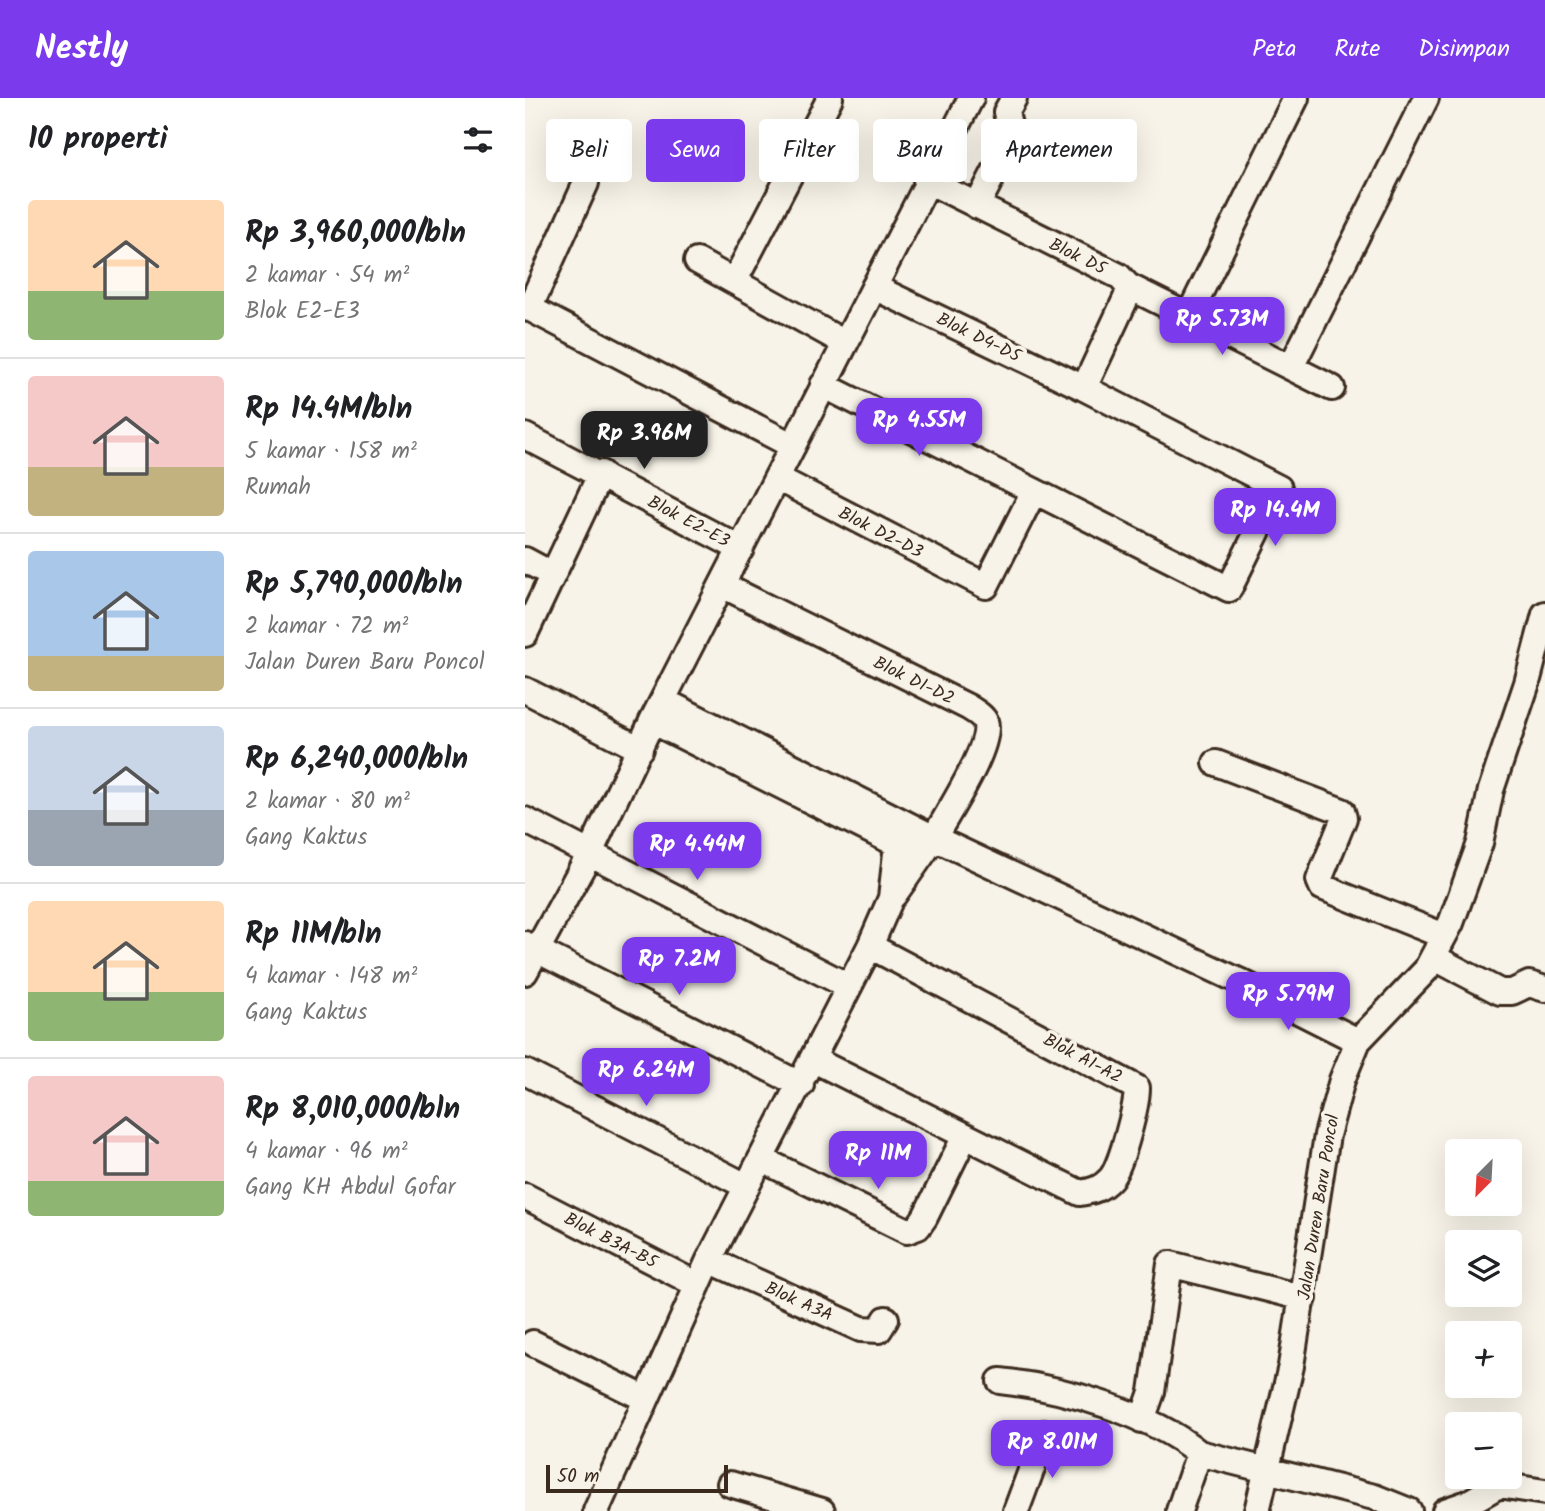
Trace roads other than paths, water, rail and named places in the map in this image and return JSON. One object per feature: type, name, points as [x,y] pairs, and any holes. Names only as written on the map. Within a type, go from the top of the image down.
[{"type":"street","points":[[734,280],[830,98]]},
{"type":"street","points":[[959,119],[971,98]]},
{"type":"street","points":[[977,206],[1012,138],[1006,112],[1014,98]]},
{"type":"street","points":[[1189,314],[1296,98]]},
{"type":"street","points":[[1291,367],[1426,98]]},
{"type":"street","points":[[525,972],[531,947],[590,853],[658,711],[925,182]]},
{"type":"street","name":"Blok D5","points":[[930,182],[1119,276],[1128,286],[1189,314],[1332,388]]},
{"type":"street","points":[[586,183],[527,307],[793,446]]},
{"type":"street","points":[[697,261],[845,343]]},
{"type":"street","points":[[1084,388],[1127,296],[1128,286]]},
{"type":"street","name":"Blok D4-D5","points":[[874,287],[1084,388],[1279,488],[1230,589],[1034,491]]},
{"type":"street","points":[[823,385],[1034,491]]},
{"type":"street","name":"Blok E2-E3","points":[[525,436],[601,473],[741,549]]},
{"type":"street","points":[[525,634],[601,473]]},
{"type":"street","name":"Blok D2-D3","points":[[777,478],[986,586],[1034,491]]},
{"type":"street","points":[[525,560],[553,575]]},
{"type":"street","name":"Blok D1-D2","points":[[722,585],[968,707],[984,718],[987,730],[982,750],[934,838]]},
{"type":"street","name":"Jalan Duren Baru Poncol","points":[[1257,1511],[1304,1298],[1327,1135],[1342,1080],[1358,1041],[1426,970],[1439,946],[1481,844],[1491,790],[1527,683],[1545,614]]},
{"type":"street","points":[[525,690],[640,749]]},
{"type":"street","points":[[658,711],[1239,981],[1358,1041]]},
{"type":"street","points":[[658,711],[897,845],[934,838]]},
{"type":"street","points":[[1216,763],[1342,811],[1344,818],[1319,880],[1322,887],[1439,946],[1500,992],[1512,992],[1529,985],[1545,989]]},
{"type":"street","points":[[525,820],[848,986]]},
{"type":"street","points":[[596,1511],[709,1260],[746,1186],[801,1085],[891,898],[934,838]]},
{"type":"street","points":[[891,898],[897,845]]},
{"type":"street","name":"Blok A1-A2","points":[[812,1059],[1080,1193],[1097,1190],[1112,1178],[1137,1105],[1137,1088],[870,946]]},
{"type":"street","points":[[531,947],[801,1085]]},
{"type":"street","points":[[525,1072],[746,1186]]},
{"type":"street","points":[[761,1159],[907,1231],[918,1227],[925,1217],[965,1136]]},
{"type":"street","name":"Blok B3A-B5","points":[[525,1196],[698,1284]]},
{"type":"street","name":"Blok A3A","points":[[709,1260],[862,1329],[879,1330],[886,1319]]},
{"type":"street","points":[[1142,1420],[1151,1392],[1170,1265],[1304,1298]]},
{"type":"street","points":[[533,1343],[646,1399]]},
{"type":"street","points":[[1000,1381],[1068,1393],[1180,1437],[1199,1453],[1374,1497],[1409,1511]]},
{"type":"street","points":[[1016,1511],[1045,1433]]},
{"type":"street","points":[[1179,1511],[1199,1453]]},
{"type":"street","points":[[730,1484],[822,1511]]},
{"type":"street","points":[[1444,1511],[1468,1503],[1499,1485],[1545,1492]]}]
